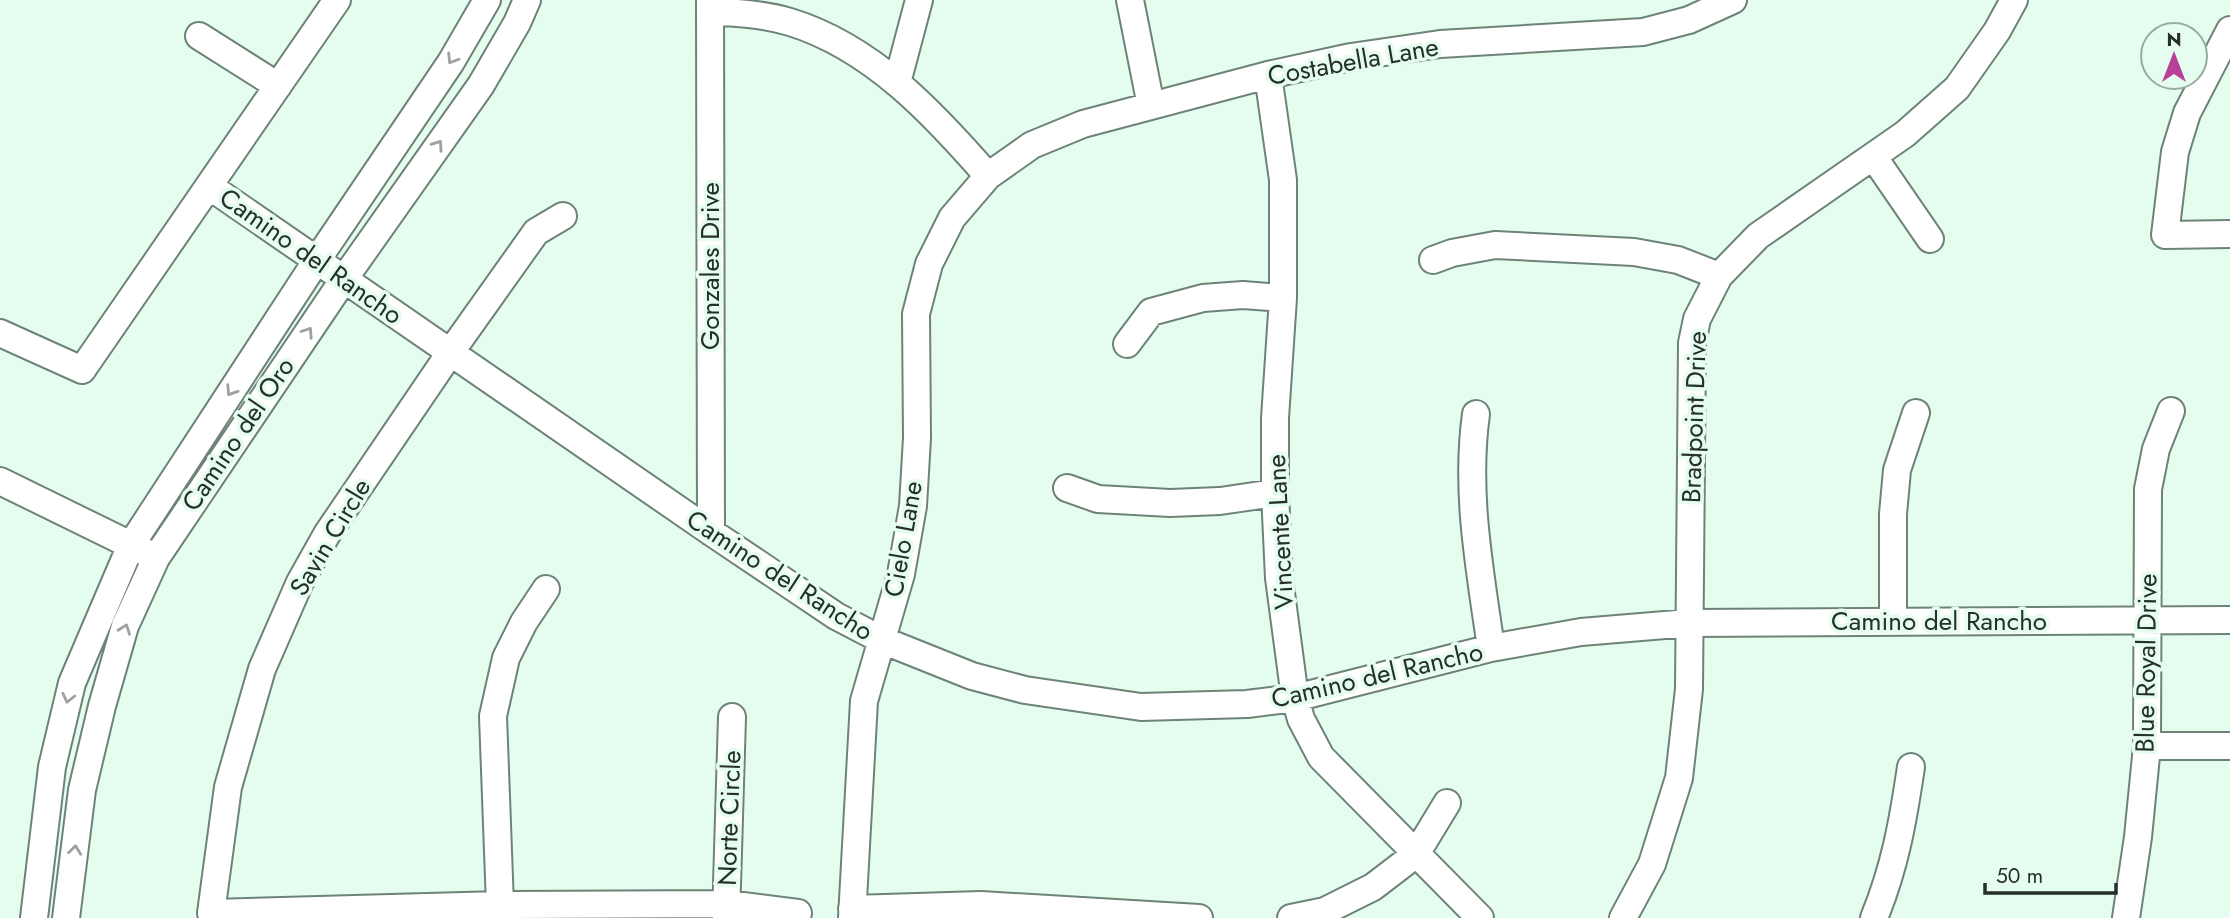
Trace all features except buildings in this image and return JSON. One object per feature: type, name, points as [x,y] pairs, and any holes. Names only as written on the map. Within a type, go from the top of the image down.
[{"type":"street","points":[[0,333],[82,370],[337,0]]},
{"type":"street","name":"Camino del Oro","points":[[34,918],[52,767],[72,683],[131,545],[317,260],[451,62],[487,0]]},
{"type":"street","name":"Camino del Oro","points":[[66,918],[82,790],[102,706],[125,626],[156,558],[344,279],[481,85],[517,23],[527,0]]},
{"type":"street","points":[[897,83],[919,0]]},
{"type":"street","points":[[1129,0],[1151,106]]},
{"type":"street","name":"Costabella Lane","points":[[988,176],[1032,145],[1083,124],[1268,75],[1351,57],[1440,44],[1643,32],[1689,20],[1733,0]]},
{"type":"street","name":"Bradpoint Drive","points":[[1623,918],[1652,864],[1679,778],[1689,689],[1692,343],[1697,319],[1719,276],[1758,236],[1905,134],[1957,88],[1997,31],[2014,0]]},
{"type":"street","points":[[710,6],[790,22],[825,36],[858,55],[897,83],[945,127],[988,176]]},
{"type":"street","name":"Gonzales Drive","points":[[710,6],[711,532]]},
{"type":"street","points":[[2230,30],[2187,113],[2175,152],[2165,234],[2230,234]]},
{"type":"street","points":[[199,36],[278,86]]},
{"type":"street","name":"Vincente Lane","points":[[1268,75],[1283,180],[1283,298],[1275,418],[1275,493],[1279,578],[1295,698],[1301,719],[1321,757],[1480,918]]},
{"type":"street","points":[[1872,156],[1930,239]]},
{"type":"street","name":"Cielo Lane","points":[[852,914],[864,701],[901,574],[913,506],[918,438],[916,314],[929,264],[952,218],[988,176]]},
{"type":"street","name":"Camino del Rancho","points":[[209,186],[836,616],[882,640],[972,676],[1025,690],[1141,707],[1247,705],[1295,698],[1491,648],[1581,632],[1689,623],[2230,620]]},
{"type":"street","name":"Savin Circle","points":[[500,905],[212,913],[229,787],[262,669],[300,582],[327,534],[536,232],[563,216]]},
{"type":"street","points":[[1433,260],[1452,253],[1495,245],[1634,252],[1678,260],[1719,276]]},
{"type":"street","points":[[1127,344],[1151,312],[1203,298],[1243,295],[1283,298]]},
{"type":"street","name":"Blue Royal Drive","points":[[2126,918],[2147,746],[2148,489],[2156,449],[2171,411]]},
{"type":"street","points":[[1893,621],[1893,514],[1897,470],[1916,413]]},
{"type":"street","points":[[1476,414],[1472,442],[1472,518],[1491,648]]},
{"type":"street","points":[[0,481],[156,558]]},
{"type":"street","points":[[1067,488],[1098,499],[1170,503],[1220,501],[1275,493]]},
{"type":"street","points":[[546,589],[524,622],[506,658],[493,716],[500,905],[798,913]]},
{"type":"street","name":"Norte Circle","points":[[726,911],[732,717]]},
{"type":"street","points":[[2147,746],[2230,746]]},
{"type":"street","points":[[1874,918],[1888,884],[1902,828],[1911,767]]},
{"type":"street","points":[[1291,918],[1325,911],[1373,887],[1416,854],[1447,803]]},
{"type":"street","points":[[852,914],[981,905],[1199,918]]}]
